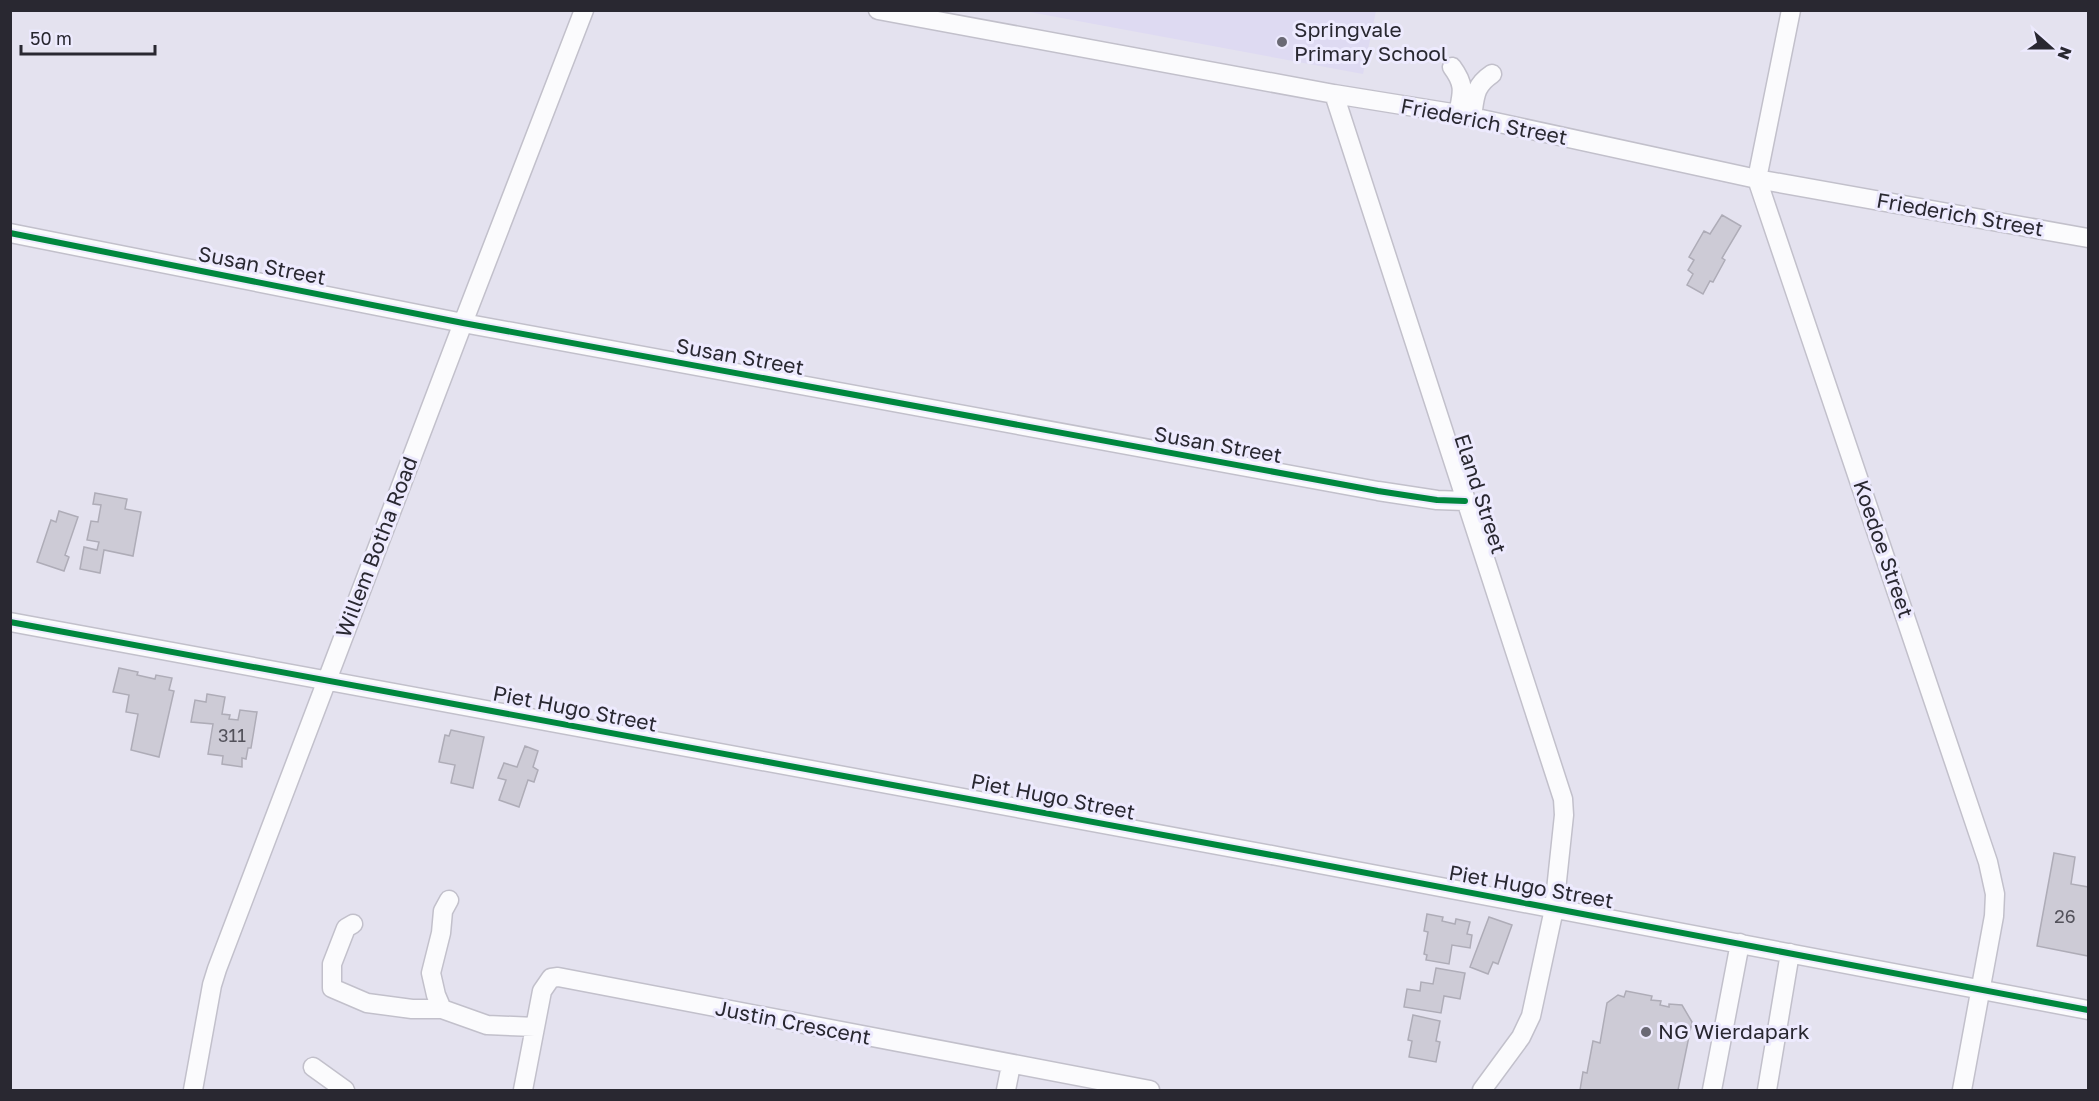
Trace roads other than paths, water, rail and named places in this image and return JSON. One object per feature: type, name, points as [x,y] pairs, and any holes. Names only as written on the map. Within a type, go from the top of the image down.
[{"type":"street","name":"Willem Botha Road","points":[[192,1090],[214,976],[584,10]]},
{"type":"street","name":"Friederich Street","points":[[878,10],[1465,116],[1757,179],[2088,238]]},
{"type":"street","points":[[1757,179],[1791,10]]},
{"type":"street","points":[[1452,67],[1462,82],[1465,116]]},
{"type":"street","points":[[1465,116],[1483,81],[1492,74]]},
{"type":"street","name":"Eland Street","points":[[1334,94],[1563,799],[1564,815],[1554,909],[1532,1016],[1521,1037],[1482,1090]]},
{"type":"street","name":"Koedoe Street","points":[[1757,179],[1988,861],[1995,903],[1962,1090]]},
{"type":"street","name":"Susan Street","points":[[10,233],[463,323],[1388,493],[1437,500],[1465,501]]},
{"type":"street","name":"Piet Hugo Street","points":[[11,624],[327,679],[2088,1010]]},
{"type":"street","points":[[442,1009],[435,995],[431,973],[441,933],[443,911],[450,900]]},
{"type":"street","points":[[353,924],[346,928],[332,964],[332,988],[366,1003],[412,1009],[442,1009],[487,1025],[536,1027]]},
{"type":"street","points":[[1712,1090],[1740,943]]},
{"type":"street","points":[[1767,1090],[1790,953]]},
{"type":"street","name":"Justin Crescent","points":[[523,1090],[542,991],[551,978],[558,977],[1150,1090]]},
{"type":"street","points":[[1006,1090],[1011,1065]]},
{"type":"street","points":[[314,1067],[345,1090]]},
{"type":"place","name":"Springvale Primary School","points":[[1282,42]]},
{"type":"place","name":"NG Wierdapark","points":[[1646,1032]]}]
